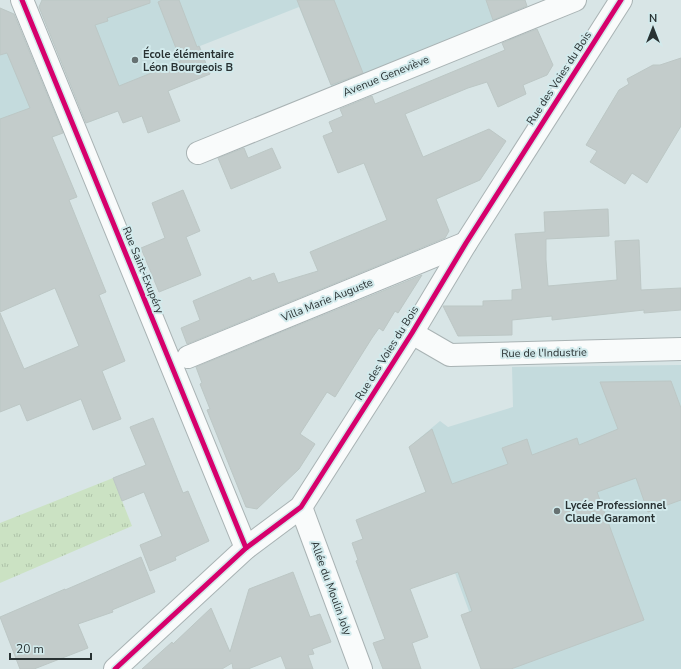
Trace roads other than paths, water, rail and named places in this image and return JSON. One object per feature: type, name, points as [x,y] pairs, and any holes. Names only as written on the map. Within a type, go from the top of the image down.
[{"type":"street","name":"Rue Saint-Exupéry","points":[[22,0],[246,548]]},
{"type":"street","name":"Avenue Geneviève","points":[[198,153],[575,0]]},
{"type":"street","name":"Rue des Voies du Bois","points":[[115,669],[246,548],[301,507],[412,333],[466,243],[621,0]]},
{"type":"street","name":"Villa Marie Auguste","points":[[188,357],[466,243]]},
{"type":"street","name":"Rue de l'Industrie","points":[[412,333],[450,355],[681,349]]},
{"type":"street","name":"Allée du Moulin Joly","points":[[301,507],[361,669]]},
{"type":"place","name":"École élémentaire Léon Bourgeois B","points":[[135,60]]},
{"type":"place","name":"Lycée Professionnel Claude Garamont","points":[[557,511]]}]
